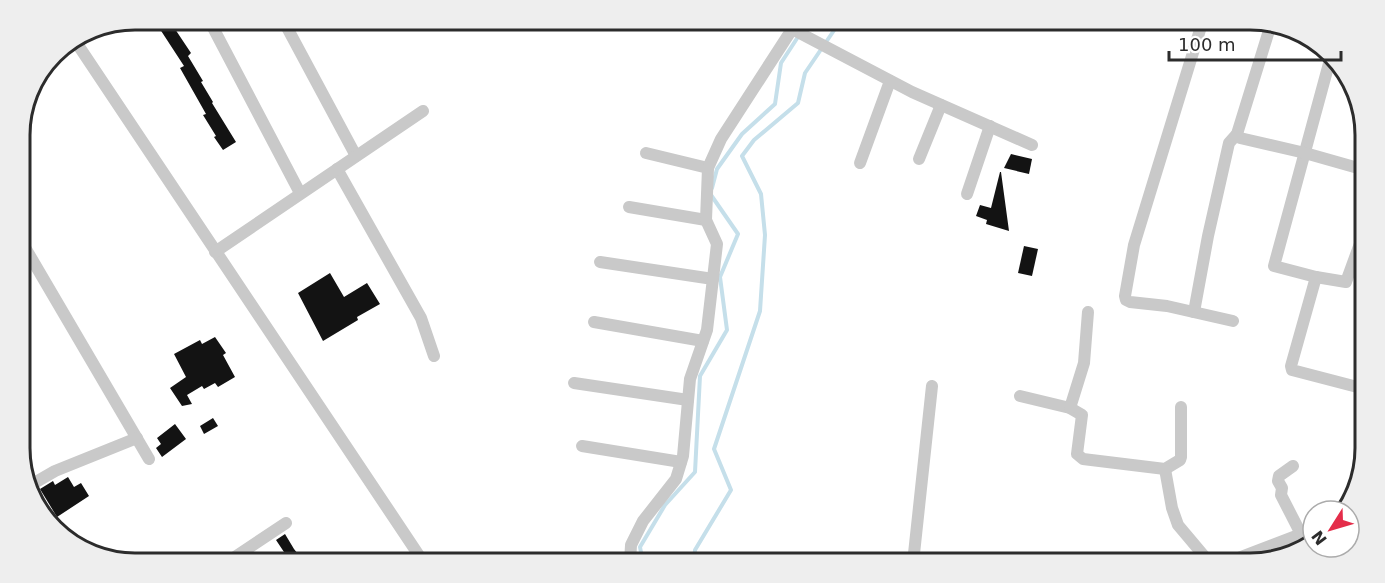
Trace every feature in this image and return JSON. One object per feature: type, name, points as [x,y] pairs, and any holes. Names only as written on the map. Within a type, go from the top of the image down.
[{"type":"street","points":[[214,30],[300,193]]},
{"type":"street","points":[[291,30],[357,156]]},
{"type":"street","points":[[631,553],[631,545],[643,521],[676,479],[681,462],[690,379],[707,330],[717,244],[706,220],[708,168],[721,139],[791,30]]},
{"type":"street","points":[[803,30],[828,50],[941,105],[1032,145]]},
{"type":"street","points":[[1200,30],[1134,245],[1125,296],[1126,300],[1131,302],[1167,306],[1233,321]]},
{"type":"street","points":[[1194,312],[1229,143],[1237,134],[1269,32]]},
{"type":"street","points":[[79,46],[417,553]]},
{"type":"street","points":[[1328,66],[1274,263],[1276,268],[1346,282],[1355,257]]},
{"type":"street","points":[[860,163],[890,81]]},
{"type":"street","points":[[919,159],[941,105]]},
{"type":"street","points":[[215,252],[423,111]]},
{"type":"street","points":[[967,194],[990,126]]},
{"type":"street","points":[[1237,134],[1240,138],[1355,167]]},
{"type":"street","points":[[646,153],[708,168]]},
{"type":"street","points":[[337,169],[421,318],[434,356]]},
{"type":"street","points":[[629,207],[706,220]]},
{"type":"street","points":[[30,256],[149,459]]},
{"type":"street","points":[[600,262],[713,279]]},
{"type":"street","points":[[1316,277],[1291,366],[1292,370],[1355,386]]},
{"type":"street","points":[[1070,408],[1084,363],[1088,312]]},
{"type":"street","points":[[594,322],[703,341]]},
{"type":"street","points":[[574,383],[688,400]]},
{"type":"street","points":[[914,553],[932,386]]},
{"type":"street","points":[[1020,396],[1070,408],[1083,417],[1077,454],[1079,458],[1165,469],[1181,457],[1181,407]]},
{"type":"street","points":[[36,482],[55,471],[136,438]]},
{"type":"street","points":[[582,446],[681,462]]},
{"type":"street","points":[[1251,553],[1301,534],[1281,495],[1282,488],[1278,481],[1279,476],[1293,466]]},
{"type":"street","points":[[1165,469],[1172,508],[1178,525],[1202,553]]},
{"type":"street","points":[[242,553],[286,523]]},
{"type":"building","points":[[161,30],[176,30],[191,53],[188,56],[203,81],[201,82],[236,142],[223,150],[214,137],[216,136],[203,115],[206,114],[180,68],[184,66]]},
{"type":"building","points":[[1011,154],[1032,159],[1029,174],[1004,168]]},
{"type":"building","points":[[1000,172],[1009,231],[986,224],[987,220],[976,216],[980,205],[991,208]]},
{"type":"building","points":[[1024,246],[1038,249],[1032,276],[1018,273]]},
{"type":"building","points":[[330,273],[344,297],[367,283],[380,304],[323,341],[298,293]]},
{"type":"building","points":[[215,337],[226,353],[223,355],[235,377],[218,387],[215,383],[204,389],[202,386],[187,395],[192,404],[182,406],[170,388],[186,377],[174,354],[200,340],[202,344]]},
{"type":"building","points":[[213,418],[218,426],[204,434],[200,426]]},
{"type":"building","points":[[175,424],[186,439],[162,457],[156,448],[161,444],[157,438]]},
{"type":"building","points":[[68,477],[74,487],[81,483],[89,496],[57,517],[40,489],[53,481],[55,485]]},
{"type":"building","points":[[285,534],[297,553],[285,553],[276,540]]},
{"type":"waterway","points":[[712,188],[717,169],[742,134],[775,104],[781,63],[802,30]]},
{"type":"waterway","points":[[695,553],[731,490],[714,449],[760,311],[765,235],[761,194],[742,156],[754,140],[798,103],[805,73],[834,30]]},
{"type":"waterway","points":[[641,553],[640,547],[665,505],[695,472],[700,376],[727,330],[720,277],[738,234],[711,195]]}]
